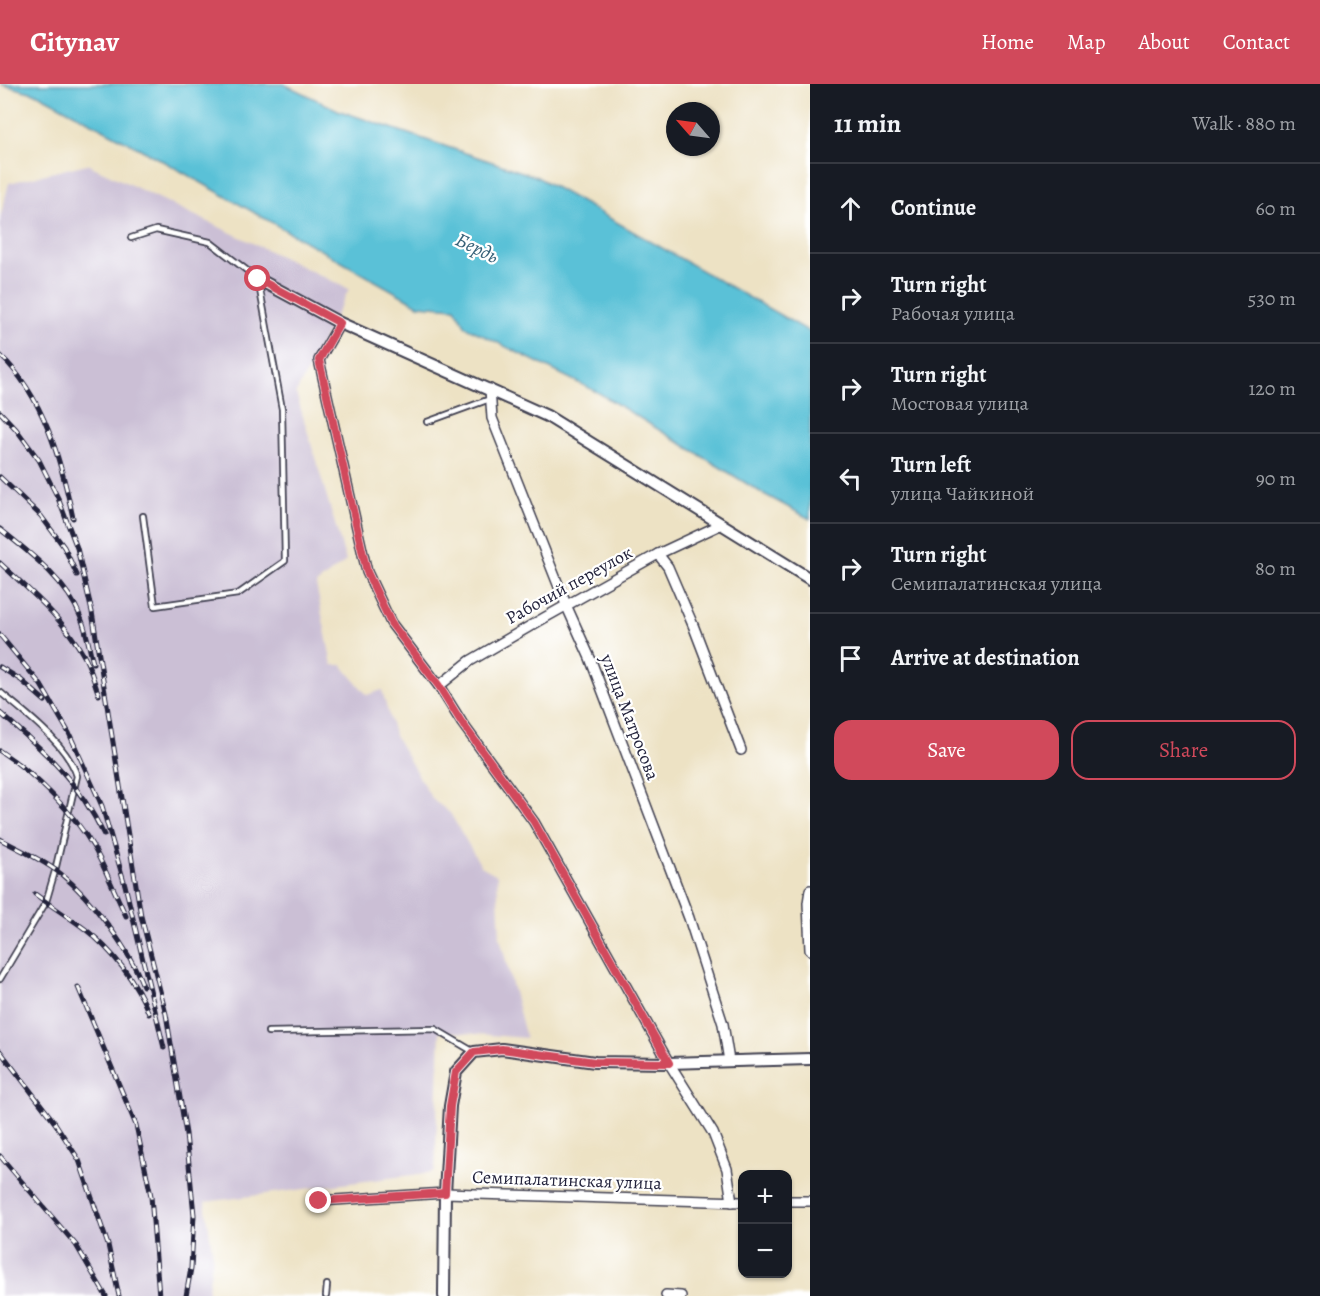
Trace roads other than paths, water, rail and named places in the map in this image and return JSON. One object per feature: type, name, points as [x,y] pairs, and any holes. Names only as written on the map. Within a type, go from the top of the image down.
[{"type":"street","points":[[258,279],[340,323],[490,394],[547,416],[810,579]]},
{"type":"street","points":[[340,323],[319,360],[367,572],[391,623],[439,686],[462,723],[534,822],[669,1063],[713,1134],[727,1169],[732,1202]]},
{"type":"street","name":"улица Матросова","points":[[490,394],[492,418],[567,607],[590,658],[689,918],[723,1023],[729,1060]]},
{"type":"street","name":"Рабочий переулок","points":[[439,686],[470,661],[658,554],[722,524]]},
{"type":"street","points":[[658,554],[668,567],[693,625],[741,750]]},
{"type":"street","points":[[810,890],[808,903],[810,950]]},
{"type":"street","points":[[444,1296],[445,1193],[450,1106],[456,1072],[474,1052],[502,1049],[595,1062],[669,1063],[810,1059]]},
{"type":"street","name":"Семипалатинская улица","points":[[319,1201],[445,1193],[738,1202]]},
{"type":"street","points":[[792,1201],[810,1201]]},
{"type":"street","points":[[666,1295],[681,1296]]},
{"type":"lane","points":[[131,238],[156,230],[210,242],[258,279],[282,408],[285,561],[238,594],[155,606],[143,516]]},
{"type":"lane","points":[[427,422],[490,394]]},
{"type":"lane","points":[[0,692],[41,726],[74,765],[77,776],[46,902],[0,979]]},
{"type":"lane","points":[[268,1032],[435,1029],[474,1052]]},
{"type":"lane","points":[[326,1296],[327,1285]]},
{"type":"water","name":"Бердь","points":[[0,84],[284,84],[340,111],[537,177],[810,332],[810,519],[762,493],[599,393],[466,327],[455,308],[418,305],[170,165],[38,94]]},
{"type":"railway","points":[[0,355],[28,390],[48,430],[63,474],[73,518]]},
{"type":"railway","points":[[0,412],[39,460],[58,498],[77,548],[92,612],[141,916],[166,1014],[186,1134],[194,1215],[191,1268],[186,1296]]},
{"type":"railway","points":[[0,477],[41,516],[64,547],[77,575]]},
{"type":"railway","points":[[0,529],[46,569],[67,592],[83,623],[93,663]]},
{"type":"railway","points":[[0,563],[46,606],[67,630],[86,661],[99,695]]},
{"type":"railway","points":[[0,635],[41,685],[69,733],[102,806],[125,885],[164,1048]]},
{"type":"railway","points":[[0,667],[21,680],[45,701]]},
{"type":"railway","points":[[0,713],[46,754],[72,783],[104,835]]},
{"type":"railway","points":[[0,751],[39,782],[76,821],[94,848],[126,916]]},
{"type":"railway","points":[[0,839],[54,869],[73,884],[97,910],[119,941],[143,986]]},
{"type":"railway","points":[[35,894],[85,929],[105,947],[131,979],[149,1014]]},
{"type":"railway","points":[[78,987],[136,1125],[151,1196],[159,1296]]},
{"type":"railway","points":[[0,1051],[55,1123],[79,1160],[108,1245],[119,1296]]},
{"type":"railway","points":[[0,1156],[76,1245],[106,1296]]}]
